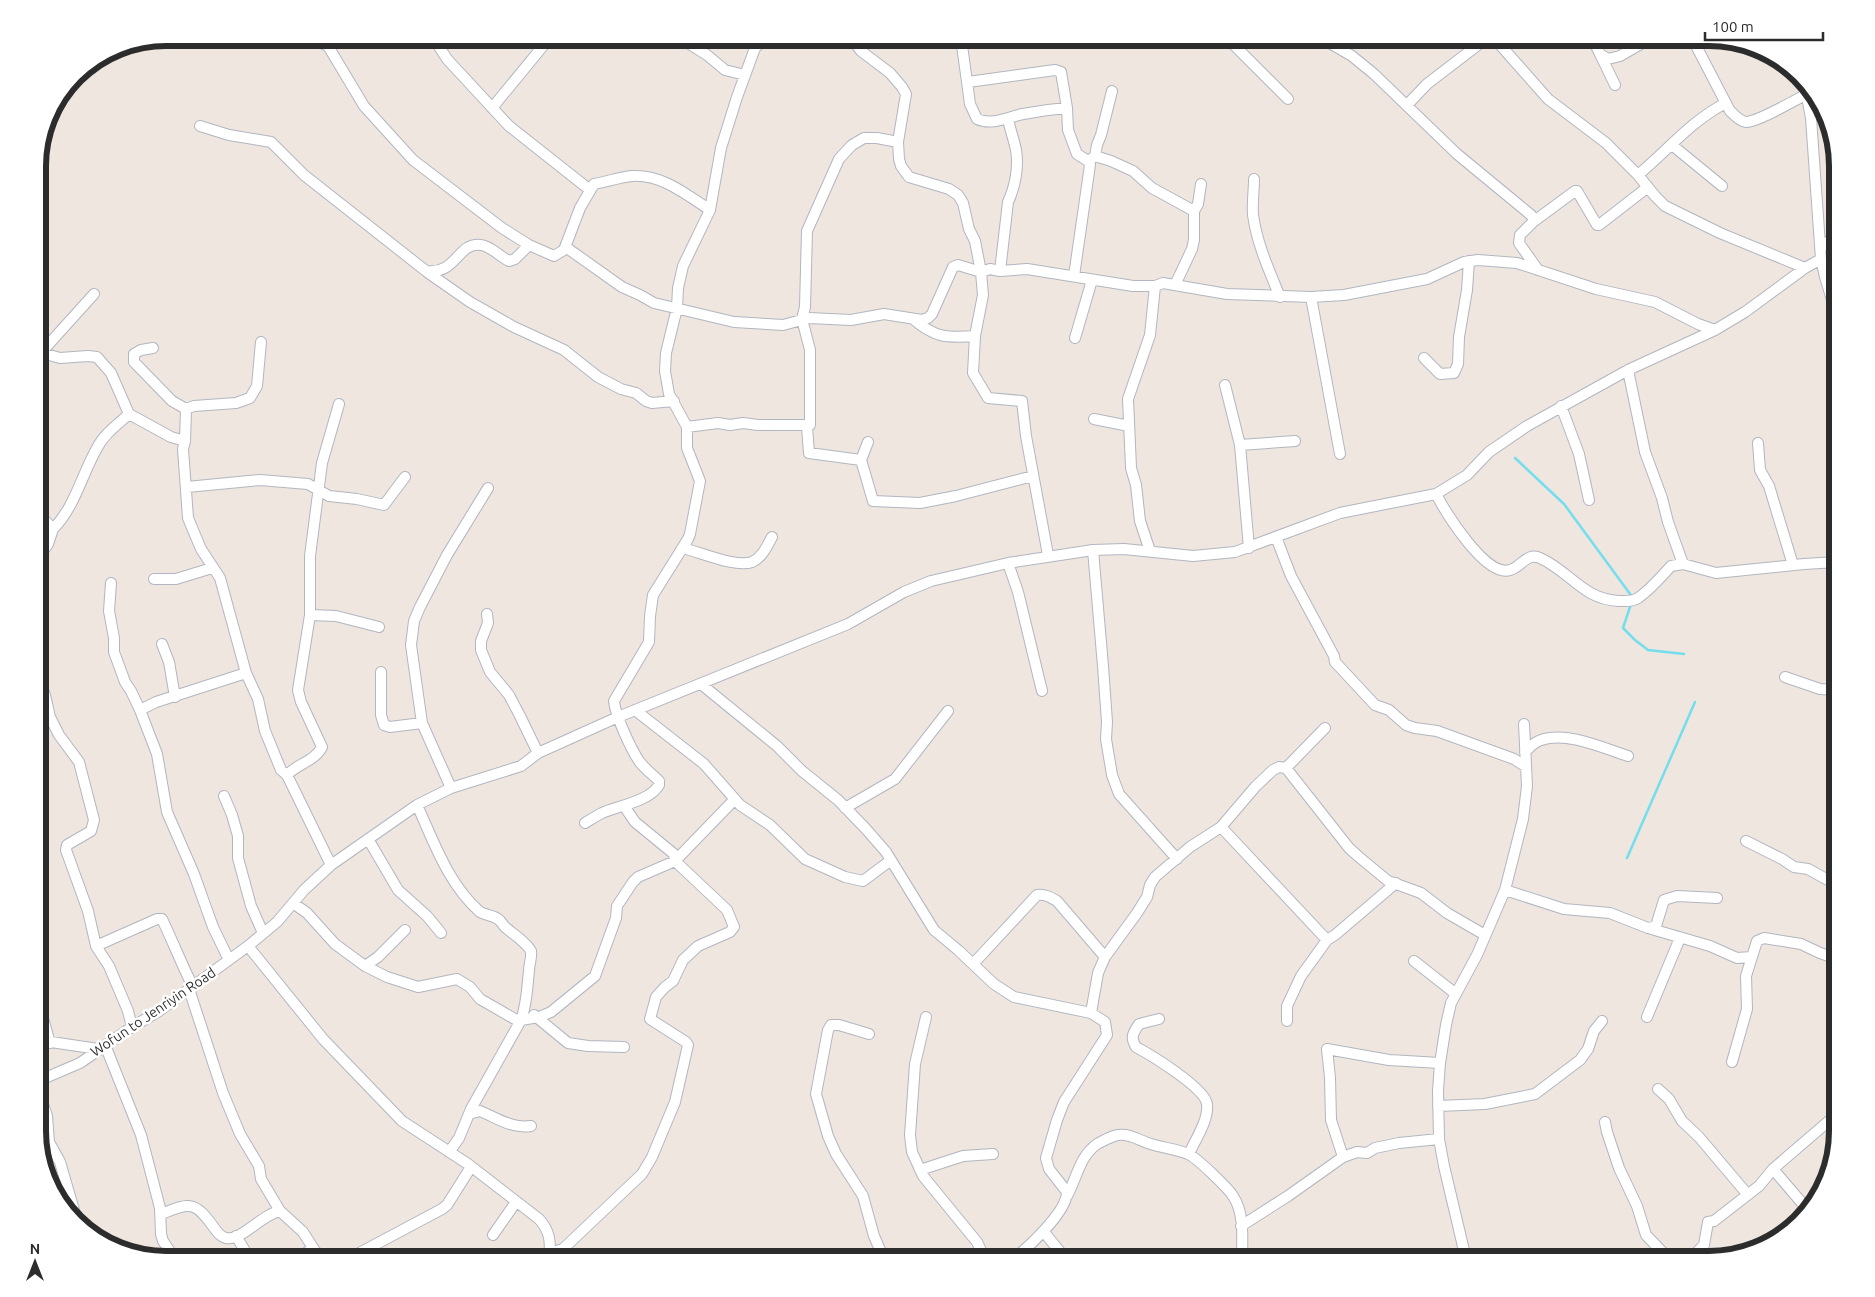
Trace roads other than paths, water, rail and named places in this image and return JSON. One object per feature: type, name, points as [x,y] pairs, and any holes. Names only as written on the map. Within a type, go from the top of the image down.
[{"type":"street","points":[[328,46],[364,106],[413,160],[502,228],[529,245],[554,256],[567,248],[622,287],[654,303],[734,322],[784,325],[802,319],[835,318],[851,320],[884,314],[913,319],[928,318],[932,314],[953,267],[958,265],[981,272],[990,269],[1000,271],[1026,269],[1132,286],[1156,286],[1162,283],[1227,294],[1311,298],[1344,295],[1427,279],[1451,266],[1469,261],[1506,261],[1596,289],[1655,302],[1698,324],[1715,330]]},
{"type":"street","points":[[439,46],[447,59],[509,126],[590,190]]},
{"type":"street","points":[[492,108],[543,46]]},
{"type":"street","points":[[693,46],[725,70],[746,75]]},
{"type":"street","points":[[585,823],[603,813],[650,794],[659,785],[659,781],[640,762],[636,755],[614,706],[615,697],[650,642],[652,599],[690,534],[700,481],[687,448],[687,427],[669,394],[665,371],[666,353],[677,308],[678,288],[683,266],[710,210],[721,148],[757,46]]},
{"type":"street","points":[[857,46],[861,52],[890,73],[902,86],[906,94],[898,142],[899,160],[909,177],[949,189],[958,196],[962,203],[969,229],[976,241],[983,295],[975,336],[973,373],[988,398],[1022,400],[1026,436],[1048,555]]},
{"type":"street","points":[[962,46],[970,104],[977,119],[989,122],[1008,119],[1012,116],[1067,108]]},
{"type":"street","points":[[1334,46],[1352,56],[1392,90],[1457,154],[1530,215],[1533,218],[1533,222]]},
{"type":"street","points":[[1407,106],[1427,84],[1477,46]]},
{"type":"street","points":[[1501,46],[1548,99],[1606,143],[1665,206],[1720,233],[1804,268]]},
{"type":"street","points":[[1596,46],[1615,85]]},
{"type":"street","points":[[1600,54],[1608,59],[1620,56],[1637,46]]},
{"type":"street","points":[[1696,46],[1730,111],[1739,119],[1747,122],[1760,118],[1803,92]]},
{"type":"street","points":[[1238,48],[1288,99]]},
{"type":"street","points":[[968,82],[1055,70],[1061,72],[1067,108],[1068,130],[1077,154],[1111,160],[1133,171],[1152,188],[1194,211]]},
{"type":"street","points":[[1074,276],[1090,166],[1101,135],[1112,91]]},
{"type":"street","points":[[1807,98],[1811,118],[1821,253],[1824,277],[1829,291]]},
{"type":"street","points":[[1638,175],[1697,121],[1711,110],[1726,103]]},
{"type":"street","points":[[1000,271],[1008,202],[1015,180],[1017,152],[1008,119]]},
{"type":"street","points":[[200,126],[229,135],[271,142],[304,175],[426,271],[470,302],[514,327],[564,350],[598,377],[621,389],[636,393],[652,403],[674,401]]},
{"type":"street","points":[[861,460],[809,452],[807,427],[810,425],[811,420],[810,350],[802,319],[805,307],[807,231],[839,159],[852,146],[864,138],[877,138],[898,142]]},
{"type":"street","points":[[1672,145],[1722,186]]},
{"type":"street","points":[[564,250],[580,208],[594,184],[631,176],[648,177],[673,186],[710,210]]},
{"type":"street","points":[[1254,179],[1253,213],[1255,225],[1264,259],[1280,297]]},
{"type":"street","points":[[1175,285],[1192,249],[1194,240],[1194,211],[1198,204],[1201,184]]},
{"type":"street","points":[[1538,270],[1519,243],[1520,235],[1533,222],[1575,191],[1599,225],[1648,187]]},
{"type":"street","points":[[1829,244],[1804,268],[1745,312],[1715,330],[1628,370],[1561,406],[1489,452],[1467,474],[1436,494],[1449,516],[1489,565],[1501,571],[1509,570],[1527,558],[1534,556],[1570,577],[1591,594],[1607,600],[1630,601],[1638,598],[1671,566],[1683,564],[1716,573],[1829,563]]},
{"type":"street","points":[[426,271],[442,271],[459,255],[474,246],[485,246],[509,261],[515,259],[529,245]]},
{"type":"street","points":[[1424,358],[1440,374],[1454,373],[1457,368],[1469,261]]},
{"type":"street","points":[[1824,277],[1829,278]]},
{"type":"street","points":[[1075,338],[1092,280]]},
{"type":"street","points":[[1150,551],[1140,520],[1136,485],[1131,468],[1128,399],[1150,335],[1156,286]]},
{"type":"street","points":[[47,347],[94,294]]},
{"type":"street","points":[[1311,298],[1340,454]]},
{"type":"street","points":[[913,319],[925,330],[950,338],[975,336]]},
{"type":"street","points":[[186,410],[194,406],[236,403],[250,398],[257,386],[261,342]]},
{"type":"street","points":[[153,348],[141,350],[134,354],[134,362],[172,401],[186,410]]},
{"type":"street","points":[[47,356],[60,358],[97,357],[111,373],[129,414],[171,437],[185,441]]},
{"type":"street","points":[[1628,370],[1645,452],[1683,564]]},
{"type":"street","points":[[1225,385],[1240,445],[1250,548]]},
{"type":"street","points":[[287,775],[292,769],[320,752],[322,747],[301,702],[298,690],[310,615],[310,556],[322,463],[339,404]]},
{"type":"street","points":[[1561,406],[1579,454],[1589,500]]},
{"type":"street","points":[[186,410],[183,449],[188,518],[212,568],[220,578],[246,673],[258,699],[266,731],[281,770],[287,775],[330,865]]},
{"type":"street","points":[[47,545],[53,529],[70,505],[97,447],[108,433],[129,414]]},
{"type":"street","points":[[1094,419],[1129,426]]},
{"type":"street","points":[[687,427],[718,423],[730,425],[743,423],[801,425],[807,427]]},
{"type":"street","points":[[1240,445],[1295,441]]},
{"type":"street","points":[[868,442],[861,460],[873,501],[920,503],[956,496],[1033,476]]},
{"type":"street","points":[[1758,443],[1760,470],[1769,486],[1793,565]]},
{"type":"street","points":[[187,487],[260,480],[308,484],[329,496],[357,499],[384,505],[405,477]]},
{"type":"street","points":[[451,788],[422,723],[411,645],[414,621],[447,555],[488,488]]},
{"type":"street","name":"Wofun to Jenriyin Road","points":[[47,1076],[80,1063],[132,1027],[160,1012],[277,922],[304,890],[330,865],[417,805],[451,788],[521,766],[538,753],[618,716],[848,624],[904,592],[931,581],[1048,555],[1093,550],[1150,551],[1193,556],[1235,552],[1340,513],[1436,494]]},
{"type":"street","points":[[47,523],[53,529]]},
{"type":"street","points":[[1276,537],[1291,576],[1334,656],[1335,662],[1375,705],[1389,710],[1414,728],[1437,731],[1514,759],[1526,766]]},
{"type":"street","points":[[682,548],[729,562],[752,562],[765,552],[772,538]]},
{"type":"street","points":[[1093,550],[1107,722],[1106,739],[1112,775],[1119,794],[1177,859]]},
{"type":"street","points":[[1008,563],[1018,592],[1042,691]]},
{"type":"street","points":[[154,579],[176,579],[212,568]]},
{"type":"street","points":[[111,583],[109,611],[114,638],[114,652],[125,682],[140,710],[157,754],[167,812],[194,874],[213,927],[229,960]]},
{"type":"street","points":[[487,614],[488,623],[480,641],[481,650],[490,672],[499,681],[512,702],[538,753]]},
{"type":"street","points":[[310,615],[336,616],[379,627]]},
{"type":"street","points":[[162,644],[168,662],[175,698]]},
{"type":"street","points":[[380,672],[381,715],[384,725],[390,727],[422,723]]},
{"type":"street","points":[[140,710],[156,702],[175,698],[246,673]]},
{"type":"street","points":[[1785,677],[1820,689],[1829,690]]},
{"type":"street","points":[[701,684],[777,746],[802,772],[838,800],[882,846],[934,930],[994,984],[1014,997],[1092,1013],[1105,1022],[1107,1035],[1064,1102],[1056,1120],[1046,1158],[1049,1169],[1065,1188],[1067,1196]]},
{"type":"street","points":[[47,703],[50,716],[59,735],[79,762],[94,820],[92,831],[67,844],[66,850],[88,911],[96,946],[109,966],[128,1011],[132,1027]]},
{"type":"street","points":[[635,710],[704,764],[740,805],[770,825],[804,859],[839,875],[864,881],[891,860]]},
{"type":"street","points":[[845,808],[895,779],[948,711]]},
{"type":"street","points":[[1464,1251],[1439,1138],[1440,1063],[1451,1004],[1477,955],[1505,890],[1525,805],[1527,786],[1524,724]]},
{"type":"street","points":[[1286,768],[1325,728]]},
{"type":"street","points":[[1525,752],[1535,743],[1542,740],[1572,739],[1628,756]]},
{"type":"street","points":[[1092,1013],[1098,973],[1105,956],[1137,913],[1147,897],[1150,885],[1155,877],[1190,847],[1221,827],[1256,786],[1273,770],[1280,767],[1286,768],[1349,848],[1388,881],[1420,894],[1447,913],[1485,935]]},
{"type":"street","points":[[224,796],[238,836],[238,858],[251,906],[263,933]]},
{"type":"street","points":[[293,903],[307,913],[335,944],[365,966],[387,977],[418,987],[457,979],[470,987],[480,998],[520,1021],[539,1017],[551,1012],[595,976],[616,918],[617,906],[636,879],[675,861],[735,799]]},
{"type":"street","points":[[417,805],[434,846],[450,875],[467,898],[482,913],[500,920],[504,926],[532,951],[525,1009],[469,1114],[459,1138],[449,1152]]},
{"type":"street","points":[[559,1251],[638,1178],[648,1163],[675,1102],[688,1047],[686,1042],[650,1019],[653,1005],[660,992],[673,981],[683,960],[698,946],[730,932],[734,927],[727,910],[675,861],[674,854],[635,822],[624,806]]},
{"type":"street","points":[[1221,827],[1327,940]]},
{"type":"street","points":[[368,839],[398,890],[427,916],[441,933]]},
{"type":"street","points":[[1746,841],[1794,867],[1808,869],[1829,880]]},
{"type":"street","points":[[1286,1021],[1287,1006],[1301,976],[1327,940],[1396,883]]},
{"type":"street","points":[[1505,890],[1564,909],[1610,912],[1648,928],[1710,946],[1737,958],[1752,957]]},
{"type":"street","points":[[973,964],[1039,894],[1049,896],[1057,901],[1105,956]]},
{"type":"street","points":[[1648,928],[1656,926],[1664,900],[1677,896],[1717,898]]},
{"type":"street","points":[[96,946],[157,919],[162,919],[173,940],[191,988],[222,1093],[240,1134],[259,1166],[261,1179],[280,1211],[304,1232],[316,1251]]},
{"type":"street","points":[[365,966],[378,957],[405,930]]},
{"type":"street","points":[[1647,1017],[1680,938]]},
{"type":"street","points":[[1732,1062],[1747,1009],[1748,1000],[1745,984],[1757,941],[1764,938],[1801,944],[1829,956]]},
{"type":"street","points":[[248,946],[323,1038],[402,1121],[471,1166],[544,1225],[550,1240],[549,1251]]},
{"type":"street","points":[[1414,962],[1456,994]]},
{"type":"street","points":[[525,1009],[539,1017],[568,1043],[588,1046],[624,1047]]},
{"type":"street","points":[[926,1016],[915,1064],[910,1136],[912,1152],[924,1176],[977,1242],[981,1251]]},
{"type":"street","points":[[1159,1019],[1139,1024],[1133,1033],[1132,1040],[1136,1047],[1188,1081],[1205,1097],[1207,1114],[1189,1154]]},
{"type":"street","points":[[1438,1106],[1485,1104],[1535,1094],[1580,1060],[1594,1031],[1602,1022]]},
{"type":"street","points":[[869,1034],[840,1025],[831,1025],[828,1030],[816,1094],[828,1136],[836,1154],[863,1196],[880,1251]]},
{"type":"street","points":[[47,1032],[50,1043]]},
{"type":"street","points":[[47,1042],[102,1047],[141,1134],[161,1214],[160,1226],[163,1241],[169,1251]]},
{"type":"street","points":[[1342,1157],[1330,1120],[1330,1078],[1327,1049],[1389,1060],[1440,1063]]},
{"type":"street","points":[[1658,1089],[1669,1100],[1682,1121],[1699,1137],[1748,1195]]},
{"type":"street","points":[[469,1114],[480,1112],[514,1125],[531,1126]]},
{"type":"street","points":[[47,1116],[49,1142],[60,1162],[73,1206]]},
{"type":"street","points":[[1605,1122],[1606,1132],[1619,1168],[1637,1206],[1646,1234],[1661,1251]]},
{"type":"street","points":[[1698,1251],[1704,1245],[1708,1222],[1714,1221],[1748,1195],[1774,1169],[1829,1122]]},
{"type":"street","points":[[1024,1251],[1044,1232],[1076,1181],[1080,1163],[1084,1157],[1097,1144],[1118,1134],[1189,1154],[1233,1196],[1241,1218],[1242,1251]]},
{"type":"street","points":[[1241,1226],[1288,1196],[1342,1157],[1357,1152],[1367,1153],[1375,1148],[1399,1143],[1439,1138]]},
{"type":"street","points":[[920,1170],[963,1156],[993,1154]]},
{"type":"street","points":[[365,1251],[442,1209],[447,1205],[471,1166]]},
{"type":"street","points":[[1774,1169],[1803,1205]]},
{"type":"street","points":[[493,1235],[516,1202]]},
{"type":"street","points":[[161,1214],[184,1205],[192,1206],[202,1213],[224,1238],[236,1236],[271,1212],[280,1211]]},
{"type":"street","points":[[1044,1232],[1059,1251]]},
{"type":"street","points":[[236,1236],[245,1251]]},
{"type":"waterway","points":[[1515,458],[1564,504],[1633,598]]},
{"type":"waterway","points":[[1631,604],[1623,628],[1635,640],[1648,650],[1684,654]]},
{"type":"waterway","points":[[1627,858],[1695,702]]}]
